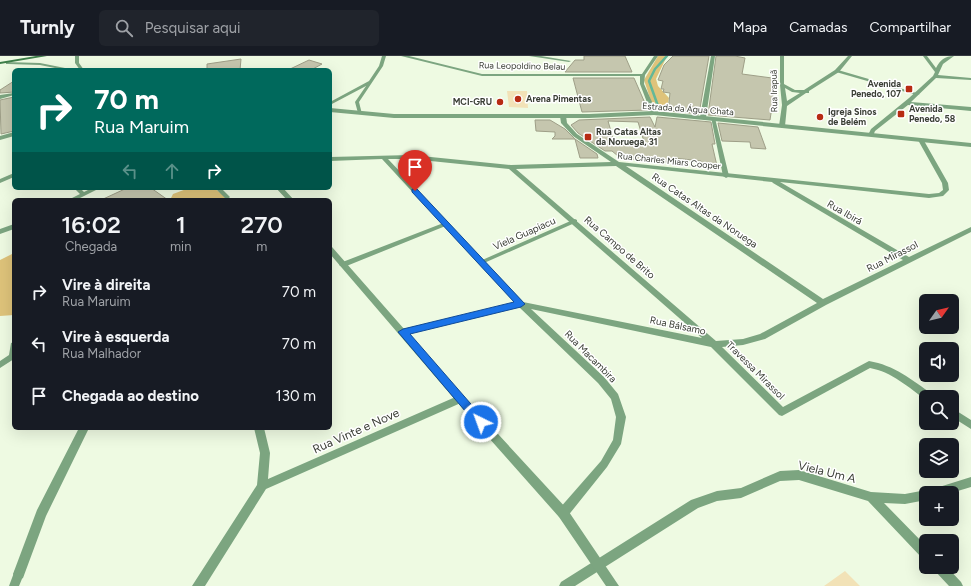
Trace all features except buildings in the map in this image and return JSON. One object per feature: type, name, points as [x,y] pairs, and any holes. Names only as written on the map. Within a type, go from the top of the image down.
[{"type":"main road","points":[[4,56],[4,60],[8,63]]},
{"type":"main road","points":[[0,63],[8,63],[45,56]]},
{"type":"street","points":[[77,56],[77,62],[81,68]]},
{"type":"street","name":"Rua Leopoldino Belau","points":[[403,56],[476,74],[643,75]]},
{"type":"street","points":[[531,56],[569,61]]},
{"type":"street","points":[[562,75],[573,56]]},
{"type":"street","points":[[654,113],[644,91],[643,75],[656,56]]},
{"type":"street","points":[[703,117],[713,56]]},
{"type":"street","name":"Rua Irapuã","points":[[782,56],[782,85],[785,105],[782,126]]},
{"type":"street","points":[[785,105],[837,71],[850,56]]},
{"type":"street","points":[[925,56],[935,74]]},
{"type":"street","points":[[937,58],[944,59],[952,56]]},
{"type":"street","points":[[871,134],[873,130],[918,94],[935,74],[944,59]]},
{"type":"street","points":[[8,63],[40,64],[61,68]]},
{"type":"street","points":[[935,74],[971,79]]},
{"type":"street","points":[[782,85],[794,91],[807,92]]},
{"type":"street","points":[[0,97],[12,94]]},
{"type":"street","points":[[908,103],[971,109]]},
{"type":"street","name":"Estrada da Água Chata","points":[[332,110],[394,116],[563,116],[654,113],[971,145]]},
{"type":"street","name":"Rua Catas Altas da Noruega","points":[[563,116],[564,123],[575,135],[620,164],[823,303]]},
{"type":"street","points":[[0,138],[12,135]]},
{"type":"street","name":"Rua Charles Miars Cooper","points":[[332,159],[411,157],[511,167],[620,164],[772,181],[929,196],[941,195],[946,190],[946,183],[921,140]]},
{"type":"street","name":"Rua Macambira","points":[[383,157],[521,304],[601,380],[614,397],[620,417],[618,441],[604,464],[563,513]]},
{"type":"street","name":"Rua Campo de Brito","points":[[511,167],[575,221],[714,344]]},
{"type":"street","points":[[0,181],[12,176]]},
{"type":"street","name":"Rua Ibirá","points":[[772,181],[908,260]]},
{"type":"street","points":[[75,198],[92,190]]},
{"type":"street","points":[[281,190],[288,198]]},
{"type":"street","points":[[0,232],[12,227]]},
{"type":"street","name":"Rua Mirassol","points":[[823,303],[971,229]]},
{"type":"street","points":[[332,252],[460,399],[563,513],[613,586]]},
{"type":"street","name":"Rua Bálsamo","points":[[521,304],[714,344],[743,342],[762,337],[823,303]]},
{"type":"street","points":[[403,332],[521,304]]},
{"type":"street","name":"Travessa Mirassol","points":[[714,344],[782,412],[869,364],[878,365],[919,390]]},
{"type":"street","name":"Rua Vinte e Nove","points":[[262,486],[460,399]]},
{"type":"street","points":[[959,417],[971,425]]},
{"type":"street","points":[[20,574],[41,514],[83,430]]},
{"type":"street","points":[[198,586],[262,486],[265,453],[259,430]]},
{"type":"street","name":"Viela Um A","points":[[565,586],[695,504],[717,496],[741,493],[780,476],[799,475],[871,497],[905,499],[919,496]]},
{"type":"street","points":[[958,486],[971,482]]},
{"type":"street","points":[[871,497],[919,547]]},
{"type":"street","points":[[945,574],[957,586]]},
{"type":"lane","points":[[360,113],[357,102],[381,66],[384,56]]},
{"type":"lane","points":[[837,71],[918,94]]},
{"type":"lane","points":[[332,103],[371,82]]},
{"type":"lane","points":[[352,92],[361,95]]},
{"type":"lane","points":[[713,118],[726,176]]},
{"type":"lane","points":[[78,190],[83,194]]},
{"type":"lane","points":[[220,190],[227,197]]},
{"type":"lane","name":"Viela Guapiacu","points":[[482,262],[575,221]]},
{"type":"lane","points":[[342,265],[446,224]]},
{"type":"lane","points":[[0,365],[12,356]]},
{"type":"lane","points":[[14,586],[20,574]]},
{"type":"shaded area","points":[[658,56],[667,56],[656,79],[658,86],[669,98],[667,108],[656,109],[653,107],[644,80]]},
{"type":"shaded area","name":"Arena Pimentas","points":[[507,91],[527,91],[528,108],[509,107]]},
{"type":"shaded area","points":[[184,190],[217,190],[227,198],[171,198],[173,194]]},
{"type":"shaded area","points":[[12,254],[12,315],[0,316],[0,260]]},
{"type":"shaded area","points":[[845,571],[860,586],[824,586]]},
{"type":"waterway","points":[[658,106],[649,81],[655,69],[667,56]]},
{"type":"place","name":"Avenida Penedo, 107","points":[[909,89]]},
{"type":"place","name":"Arena Pimentas","points":[[518,99]]},
{"type":"place","name":"MCI-GRU","points":[[500,102]]},
{"type":"place","name":"Avenida Penedo, 58","points":[[901,114]]},
{"type":"place","name":"Igreja Sinos de Belém","points":[[820,117]]},
{"type":"place","name":"Rua Catas Altas da Noruega, 31","points":[[588,137]]},
{"type":"route","points":[[415,191],[521,304],[403,332],[481,422]]}]
